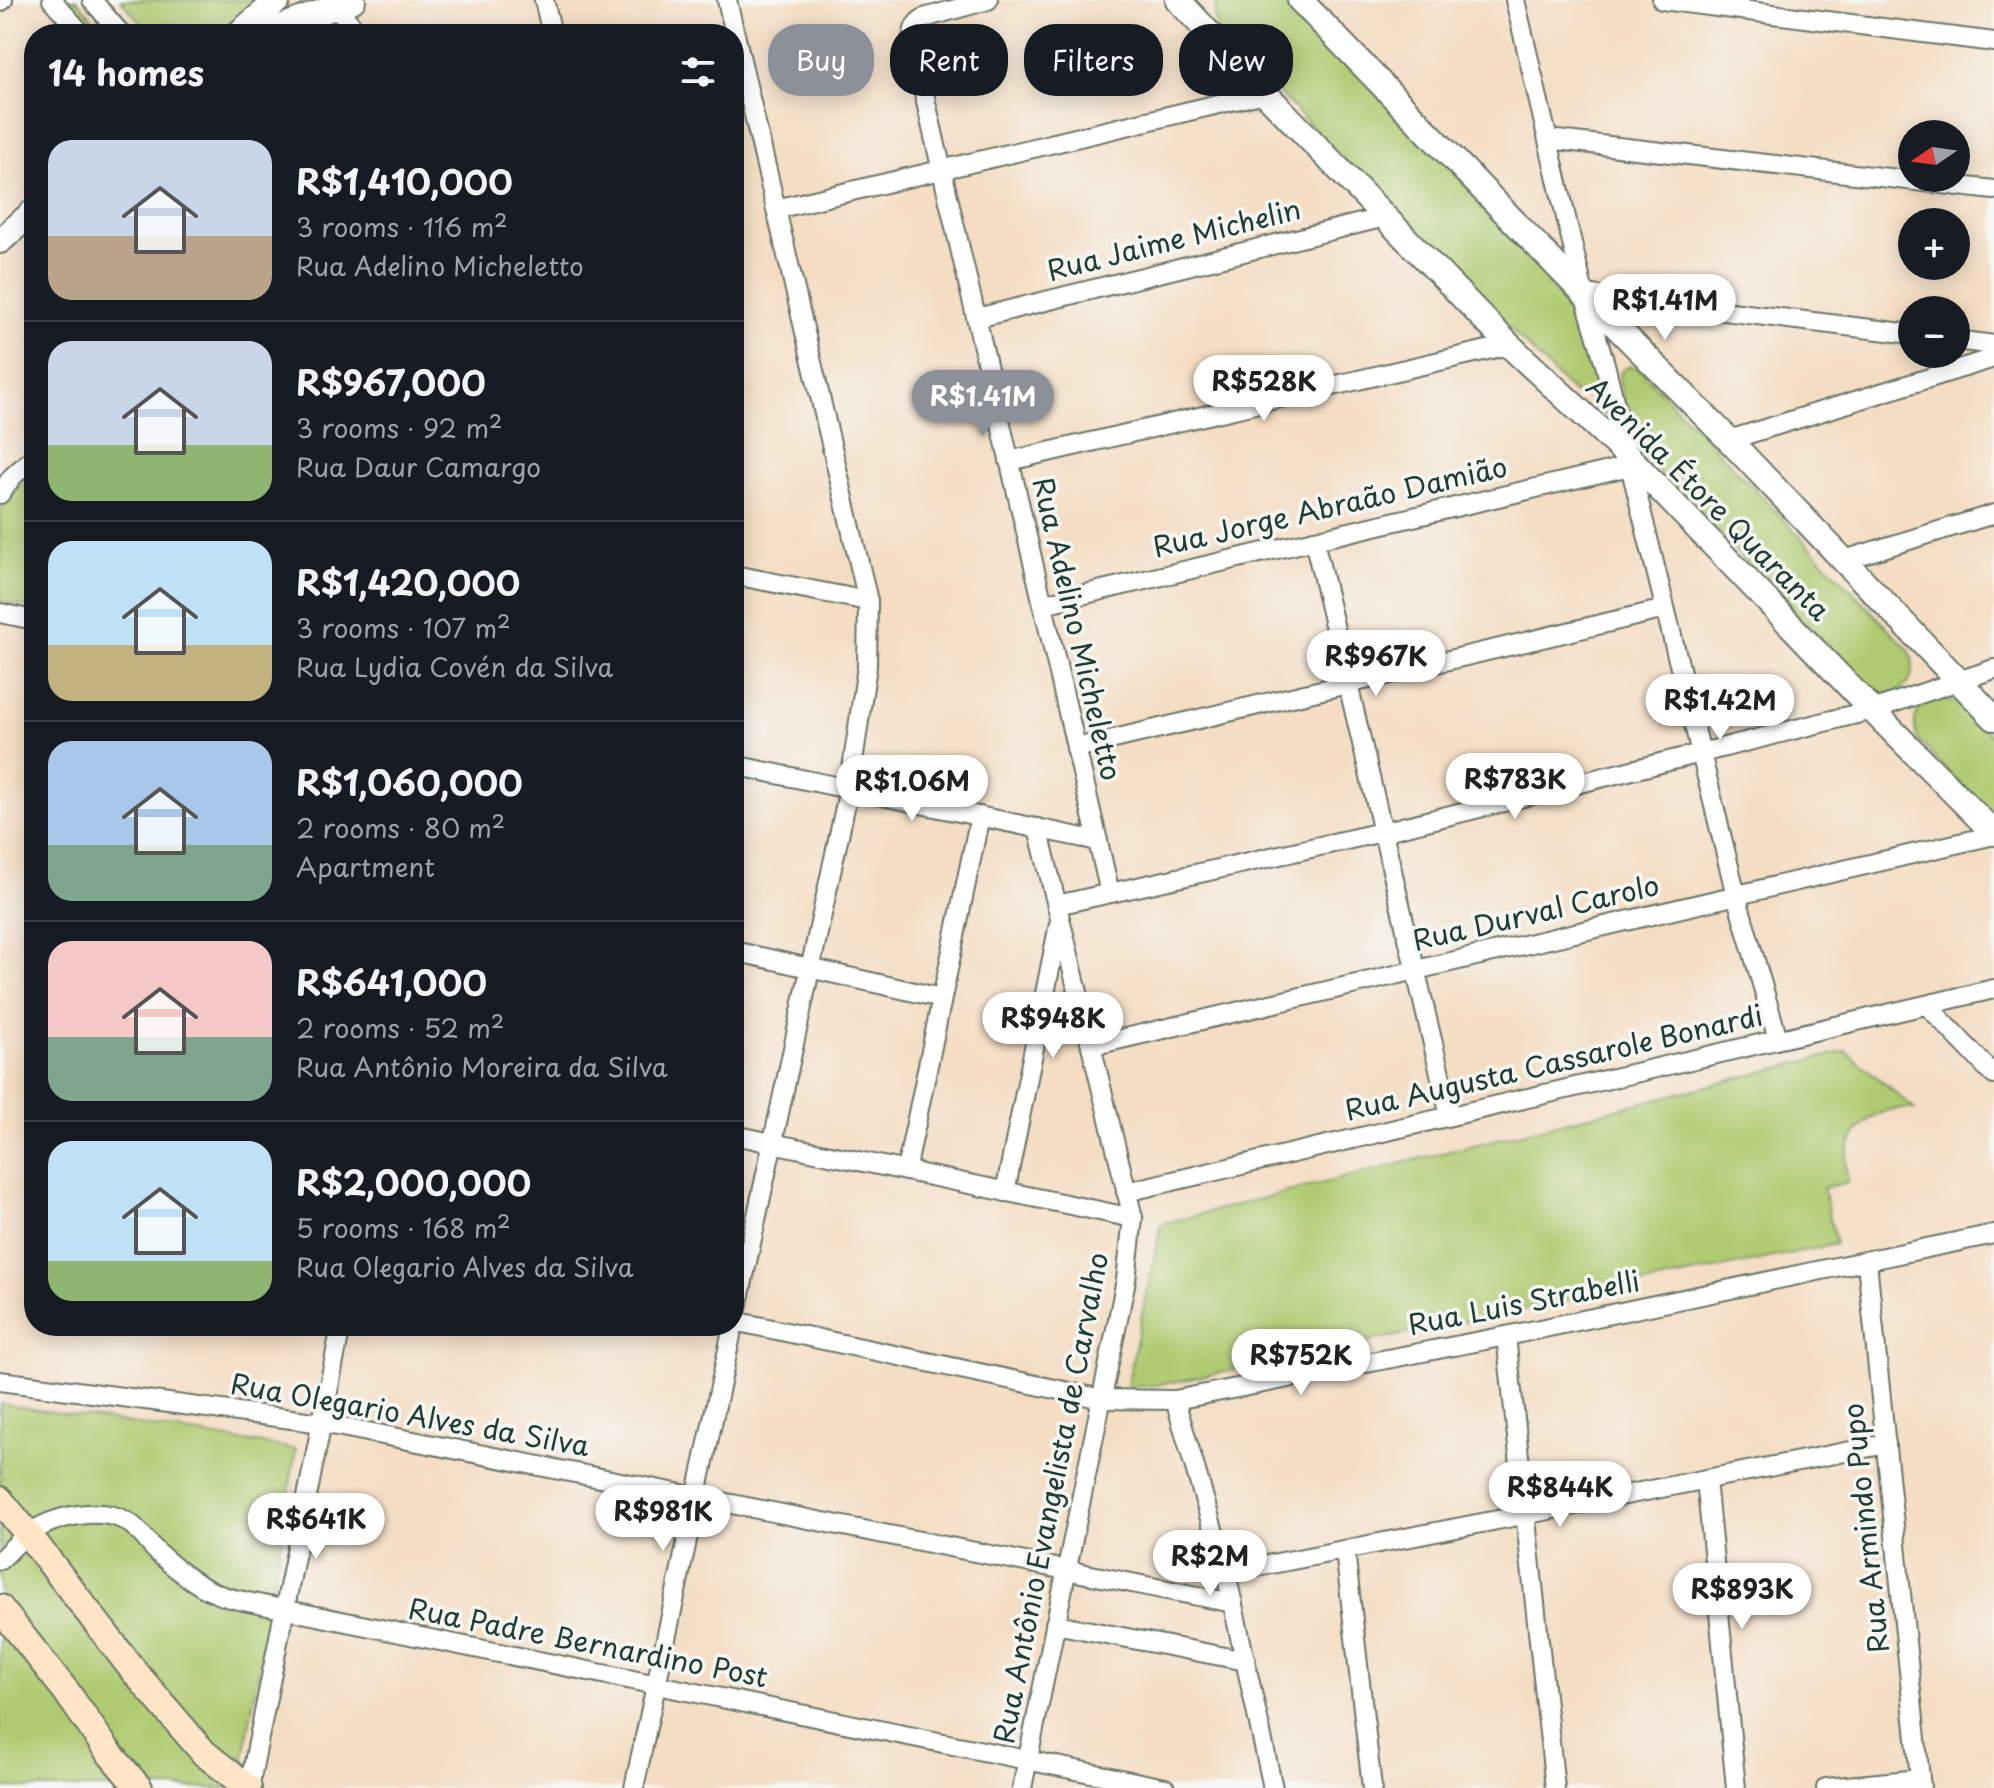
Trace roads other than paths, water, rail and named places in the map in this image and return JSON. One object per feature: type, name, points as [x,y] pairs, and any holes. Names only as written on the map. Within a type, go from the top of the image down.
[{"type":"main road","points":[[0,1500],[133,1670],[204,1753],[249,1788]]},
{"type":"main road","points":[[0,1608],[139,1788]]},
{"type":"street","points":[[52,0],[73,24]]},
{"type":"street","points":[[92,0],[112,24]]},
{"type":"street","points":[[250,24],[278,0]]},
{"type":"street","points":[[544,0],[550,24]]},
{"type":"street","points":[[727,0],[733,24]]},
{"type":"street","name":"Rua Adelino Micheletto","points":[[988,0],[934,14],[918,22],[913,30],[912,42],[1110,893]]},
{"type":"street","name":"Avenida Étore Quaranta","points":[[1300,0],[1729,440],[1994,718]]},
{"type":"street","points":[[1515,0],[1584,294],[1605,364],[1736,895],[1778,1039]]},
{"type":"street","points":[[1662,0],[1994,42]]},
{"type":"street","points":[[286,24],[338,2],[353,24]]},
{"type":"street","name":"Avenida Étore Quaranta","points":[[1185,2],[1204,24]]},
{"type":"street","points":[[744,73],[868,601],[867,666],[849,789],[744,1276]]},
{"type":"street","points":[[776,209],[1252,96]]},
{"type":"street","name":"Avenida Étore Quaranta","points":[[1268,96],[1509,345],[1629,460],[1994,834]]},
{"type":"street","points":[[1548,139],[1994,190]]},
{"type":"street","name":"Rua Jaime Michelin","points":[[977,318],[1385,217]]},
{"type":"street","points":[[2,233],[24,218]]},
{"type":"street","points":[[1584,294],[1898,332]]},
{"type":"street","points":[[1970,342],[1994,345]]},
{"type":"street","points":[[1009,461],[1509,345]]},
{"type":"street","points":[[1729,440],[1994,358]]},
{"type":"street","name":"Rua Jorge Abraão Damião","points":[[1043,604],[1314,540],[1629,460]]},
{"type":"street","points":[[0,494],[24,466]]},
{"type":"street","points":[[1844,560],[1994,514]]},
{"type":"street","points":[[1314,540],[1450,1116]]},
{"type":"street","points":[[744,577],[868,601]]},
{"type":"street","points":[[1076,748],[1665,609]]},
{"type":"street","points":[[0,613],[24,618]]},
{"type":"street","points":[[1058,912],[1110,893],[1382,832],[1872,710],[1994,669]]},
{"type":"street","points":[[744,767],[1098,841]]},
{"type":"street","points":[[906,1171],[980,816]]},
{"type":"street","points":[[744,1137],[1133,1218],[1038,828]]},
{"type":"street","name":"Rua Durval Carolo","points":[[1091,1046],[1994,834]]},
{"type":"street","points":[[1005,1192],[1058,912]]},
{"type":"street","points":[[744,953],[941,998]]},
{"type":"street","name":"Rua Augusta Cassarole Bonardi","points":[[1126,1192],[1994,989]]},
{"type":"street","points":[[1927,1005],[1994,1075]]},
{"type":"street","name":"Rua Antônio Evangelista de Carvalho","points":[[1022,1788],[1126,1280],[1133,1218]]},
{"type":"street","name":"Rua Luis Strabelli","points":[[744,1325],[1102,1399],[1175,1400],[1506,1336],[1994,1234]]},
{"type":"street","name":"Rua Armindo Pupo","points":[[1867,1262],[1920,1783]]},
{"type":"street","points":[[249,1788],[339,1336]]},
{"type":"street","points":[[634,1788],[731,1336]]},
{"type":"street","points":[[1506,1336],[1555,1788]]},
{"type":"street","name":"Rua Olegario Alves da Silva","points":[[0,1381],[322,1423],[1233,1603]]},
{"type":"street","points":[[1175,1400],[1226,1573],[1273,1788]]},
{"type":"street","points":[[1226,1573],[1886,1444]]},
{"type":"street","points":[[1706,1479],[1736,1788]]},
{"type":"street","name":"Rua Padre Bernardino Post","points":[[0,1560],[28,1534],[55,1520],[78,1514],[101,1514],[132,1524],[159,1554],[219,1595],[285,1611],[1165,1788]]},
{"type":"street","points":[[1345,1550],[1372,1788]]},
{"type":"street","points":[[1055,1624],[1246,1661]]},
{"type":"street","points":[[1826,1788],[1920,1783]]}]
